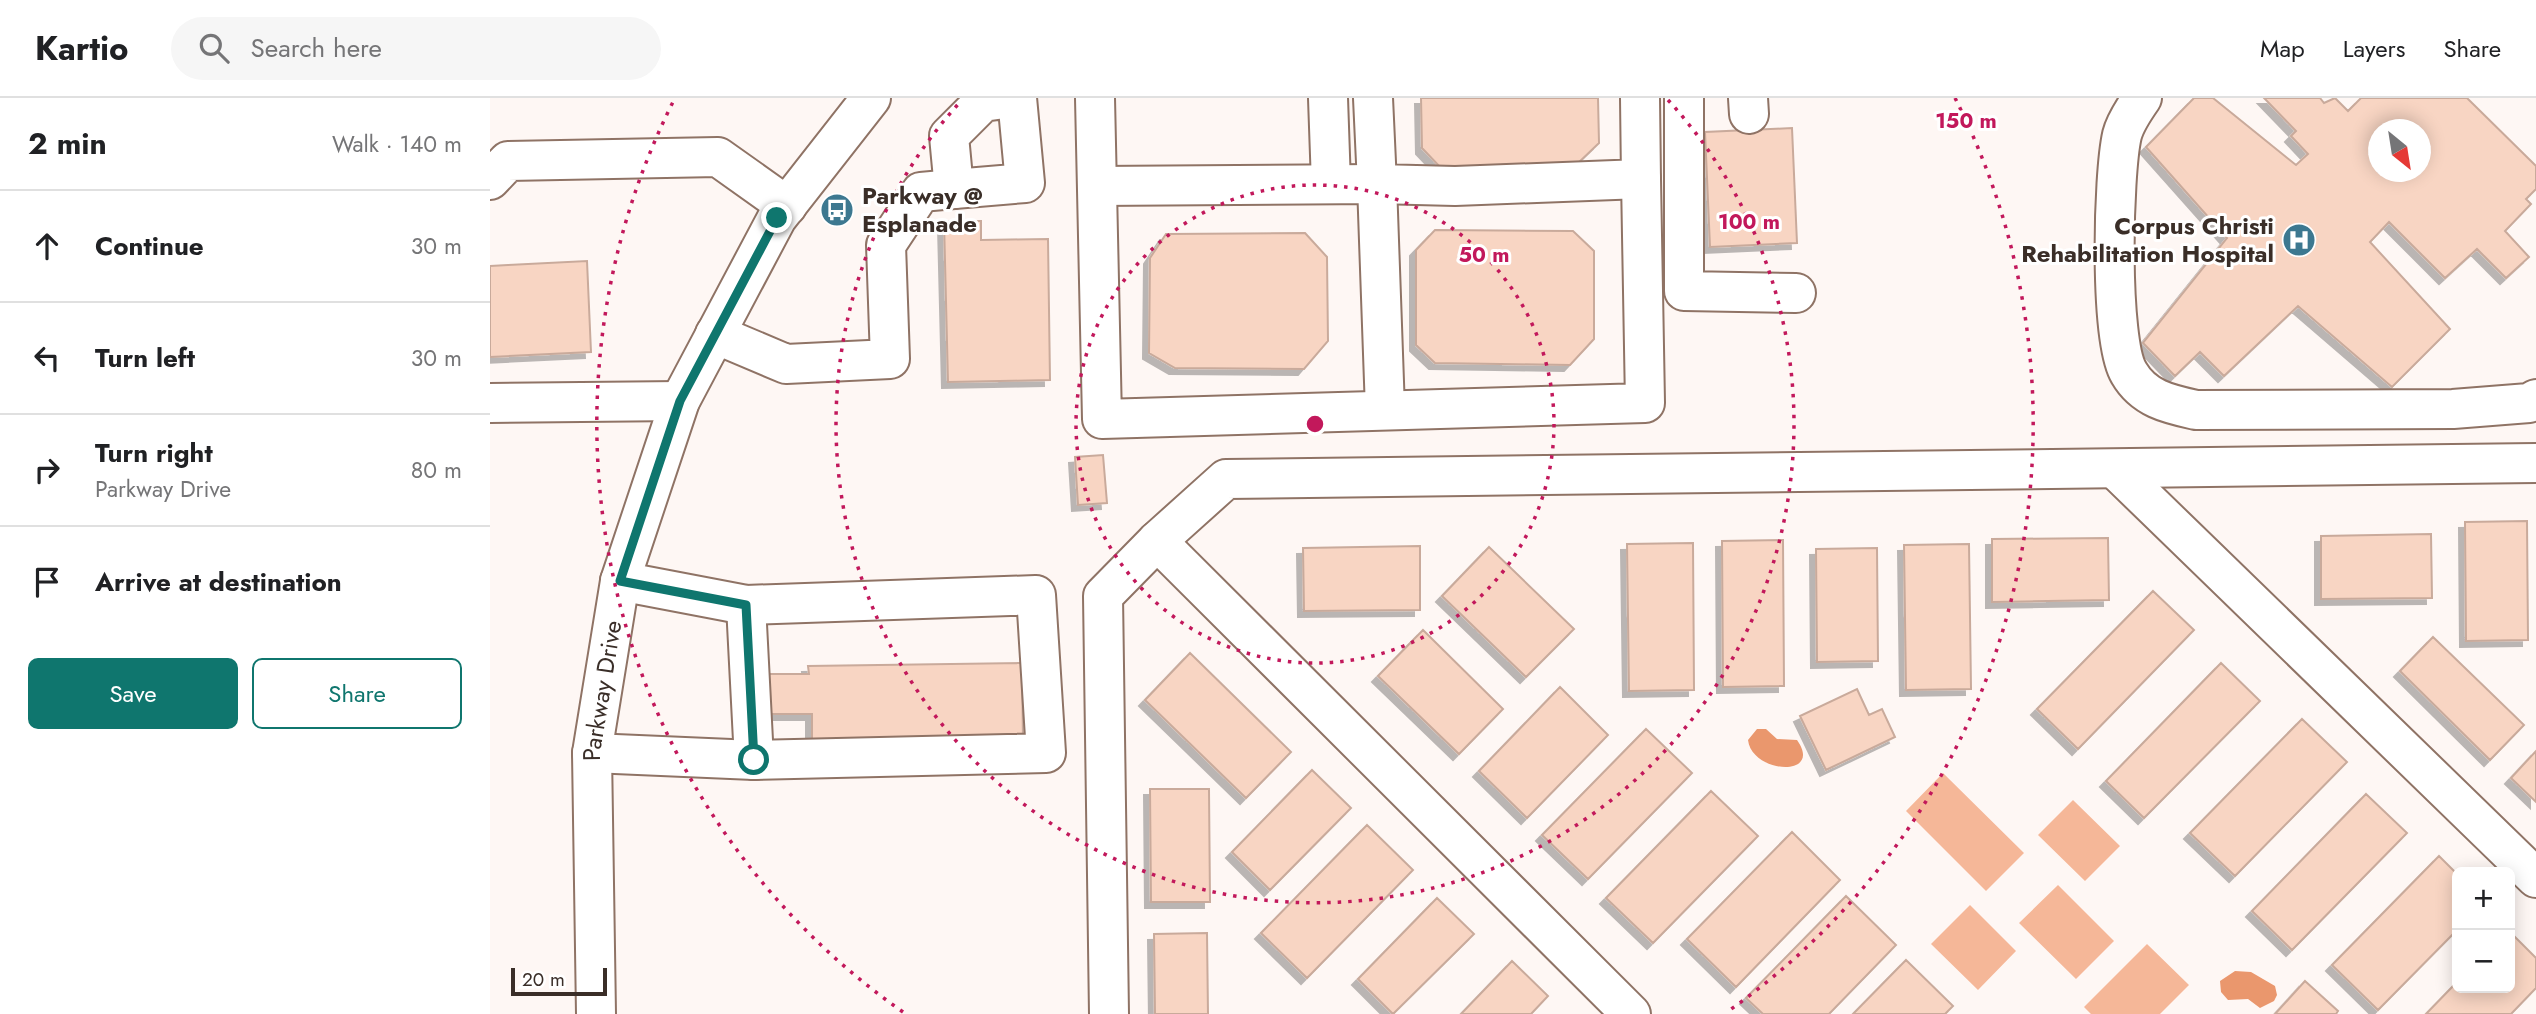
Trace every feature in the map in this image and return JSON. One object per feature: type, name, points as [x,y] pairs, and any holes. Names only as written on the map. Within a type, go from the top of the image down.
[{"type":"street","points":[[1095,98],[1102,419],[1645,403],[1640,98]]},
{"type":"street","points":[[1328,98],[1331,184]]},
{"type":"street","points":[[1373,98],[1385,410]]},
{"type":"street","points":[[1684,98],[1684,291],[1796,293]]},
{"type":"street","points":[[2143,98],[2123,131],[2117,160],[2117,240],[2121,351],[2128,372],[2145,393],[2164,403],[2196,410],[2453,409],[2529,403],[2536,399]]},
{"type":"street","points":[[715,334],[786,364],[890,359],[886,245],[922,192],[1025,183],[997,99],[949,136],[954,189]]},
{"type":"street","name":"Parkway Drive","points":[[596,1014],[592,753],[620,581],[680,401],[777,218],[857,102]]},
{"type":"street","points":[[490,180],[508,161],[718,157],[787,206]]},
{"type":"street","points":[[1097,186],[1455,186],[1641,180]]},
{"type":"street","points":[[490,403],[680,401]]},
{"type":"street","points":[[1109,1014],[1103,596],[1157,541],[1226,479],[2536,463]]},
{"type":"street","points":[[2115,469],[2536,878]]},
{"type":"street","points":[[1157,541],[1631,1014]]},
{"type":"street","points":[[592,753],[754,760],[1046,753],[1036,595],[746,605],[620,581]]},
{"type":"street","points":[[746,605],[754,760]]},
{"type":"shaded area","points":[[1757,729],[1766,729],[1777,739],[1797,740],[1803,752],[1801,761],[1794,766],[1784,767],[1761,760],[1752,751],[1748,740]]},
{"type":"shaded area","points":[[1943,773],[2024,853],[1986,891],[1906,811]]},
{"type":"shaded area","points":[[2073,800],[2120,846],[2085,881],[2038,835]]},
{"type":"shaded area","points":[[2058,885],[2114,941],[2076,979],[2019,923]]},
{"type":"shaded area","points":[[1970,905],[2016,951],[1978,990],[1931,944]]},
{"type":"shaded area","points":[[2147,944],[2189,985],[2160,1014],[2091,1014],[2084,1007]]},
{"type":"shaded area","points":[[2235,971],[2251,972],[2275,986],[2277,995],[2274,1001],[2260,1008],[2248,999],[2228,1000],[2221,992],[2220,981]]},
{"type":"building","points":[[1421,98],[1598,98],[1599,143],[1575,166],[1441,168],[1422,148]]},
{"type":"building","name":"Corpus Christi Rehabilitation Hospital","points":[[2194,98],[2213,98],[2296,165],[2308,154],[2291,136],[2296,131],[2264,98],[2320,98],[2324,103],[2335,98],[2348,111],[2361,98],[2467,98],[2536,166],[2536,189],[2526,199],[2531,204],[2505,231],[2529,257],[2506,278],[2477,249],[2445,278],[2389,222],[2370,242],[2450,329],[2392,387],[2298,306],[2224,376],[2200,352],[2175,376],[2143,343],[2227,238],[2146,147]]},
{"type":"building","points":[[1792,128],[1797,243],[1710,247],[1705,132]]},
{"type":"building","points":[[944,221],[981,221],[981,240],[1048,239],[1050,380],[948,382]]},
{"type":"building","points":[[1435,230],[1573,231],[1594,251],[1594,339],[1570,365],[1435,363],[1416,345],[1416,250]]},
{"type":"building","points":[[1305,233],[1327,257],[1328,341],[1304,369],[1175,368],[1149,353],[1150,258],[1166,234]]},
{"type":"building","points":[[587,261],[591,352],[490,357],[490,266]]},
{"type":"building","points":[[1103,455],[1107,503],[1078,505],[1075,457]]},
{"type":"building","points":[[2527,521],[2528,640],[2466,641],[2465,522]]},
{"type":"building","points":[[2431,534],[2432,598],[2321,599],[2321,536]]},
{"type":"building","points":[[2108,538],[2109,600],[1992,602],[1992,539]]},
{"type":"building","points":[[1783,540],[1784,686],[1723,687],[1722,541]]},
{"type":"building","points":[[1693,543],[1694,690],[1629,691],[1627,544]]},
{"type":"building","points":[[1969,544],[1971,689],[1906,690],[1904,545]]},
{"type":"building","points":[[1420,546],[1420,610],[1304,611],[1303,548]]},
{"type":"building","points":[[1489,547],[1574,629],[1526,677],[1442,596]]},
{"type":"building","points":[[1877,548],[1878,661],[1817,662],[1816,549]]},
{"type":"building","points":[[2153,591],[2194,630],[2078,749],[2037,709]]},
{"type":"building","points":[[1423,630],[1503,709],[1459,754],[1378,676]]},
{"type":"building","points":[[2433,637],[2524,725],[2490,760],[2400,671]]},
{"type":"building","points":[[1190,653],[1291,752],[1246,798],[1145,700]]},
{"type":"building","points":[[1022,663],[1023,742],[812,746],[812,714],[764,714],[764,674],[809,674],[808,666]]},
{"type":"building","points":[[2221,663],[2260,701],[2144,818],[2106,781]]},
{"type":"building","points":[[1560,687],[1608,735],[1527,818],[1479,771]]},
{"type":"building","points":[[1857,689],[1869,715],[1882,709],[1895,737],[1826,770],[1800,716]]},
{"type":"building","points":[[2302,719],[2347,762],[2235,876],[2190,833]]},
{"type":"building","points":[[1646,729],[1692,773],[1588,879],[1542,835]]},
{"type":"building","points":[[2536,751],[2536,802],[2511,778]]},
{"type":"building","points":[[1312,770],[1351,808],[1270,890],[1232,852]]},
{"type":"building","points":[[1150,789],[1209,789],[1210,902],[1151,902]]},
{"type":"building","points":[[1711,791],[1758,836],[1653,943],[1606,898]]},
{"type":"building","points":[[2366,794],[2407,833],[2292,950],[2252,911]]},
{"type":"building","points":[[1367,825],[1413,870],[1307,978],[1261,933]]},
{"type":"building","points":[[1792,832],[1840,880],[1736,987],[1687,939]]},
{"type":"building","points":[[2439,856],[2452,869],[2452,935],[2378,1010],[2332,965]]},
{"type":"building","points":[[1846,896],[1896,945],[1829,1014],[1763,1014],[1746,998]]},
{"type":"building","points":[[1437,898],[1474,934],[1393,1014],[1358,979]]},
{"type":"building","points":[[1207,933],[1208,1014],[1155,1014],[1154,934]]},
{"type":"building","points":[[2515,937],[2536,958],[2536,988],[2511,1014],[2426,1014],[2452,987],[2452,993],[2515,993]]},
{"type":"building","points":[[1906,960],[1953,1006],[1945,1014],[1853,1014]]},
{"type":"building","points":[[1512,961],[1548,996],[1531,1014],[1461,1014]]},
{"type":"building","points":[[2305,981],[2338,1011],[2336,1014],[2275,1014]]},
{"type":"place","name":"Parkway @ Esplanade","points":[[837,210]]},
{"type":"place","name":"Corpus Christi Rehabilitation Hospital","points":[[2299,240]]},
{"type":"route","points":[[754,760],[746,605],[620,581],[680,401],[777,218]]}]
